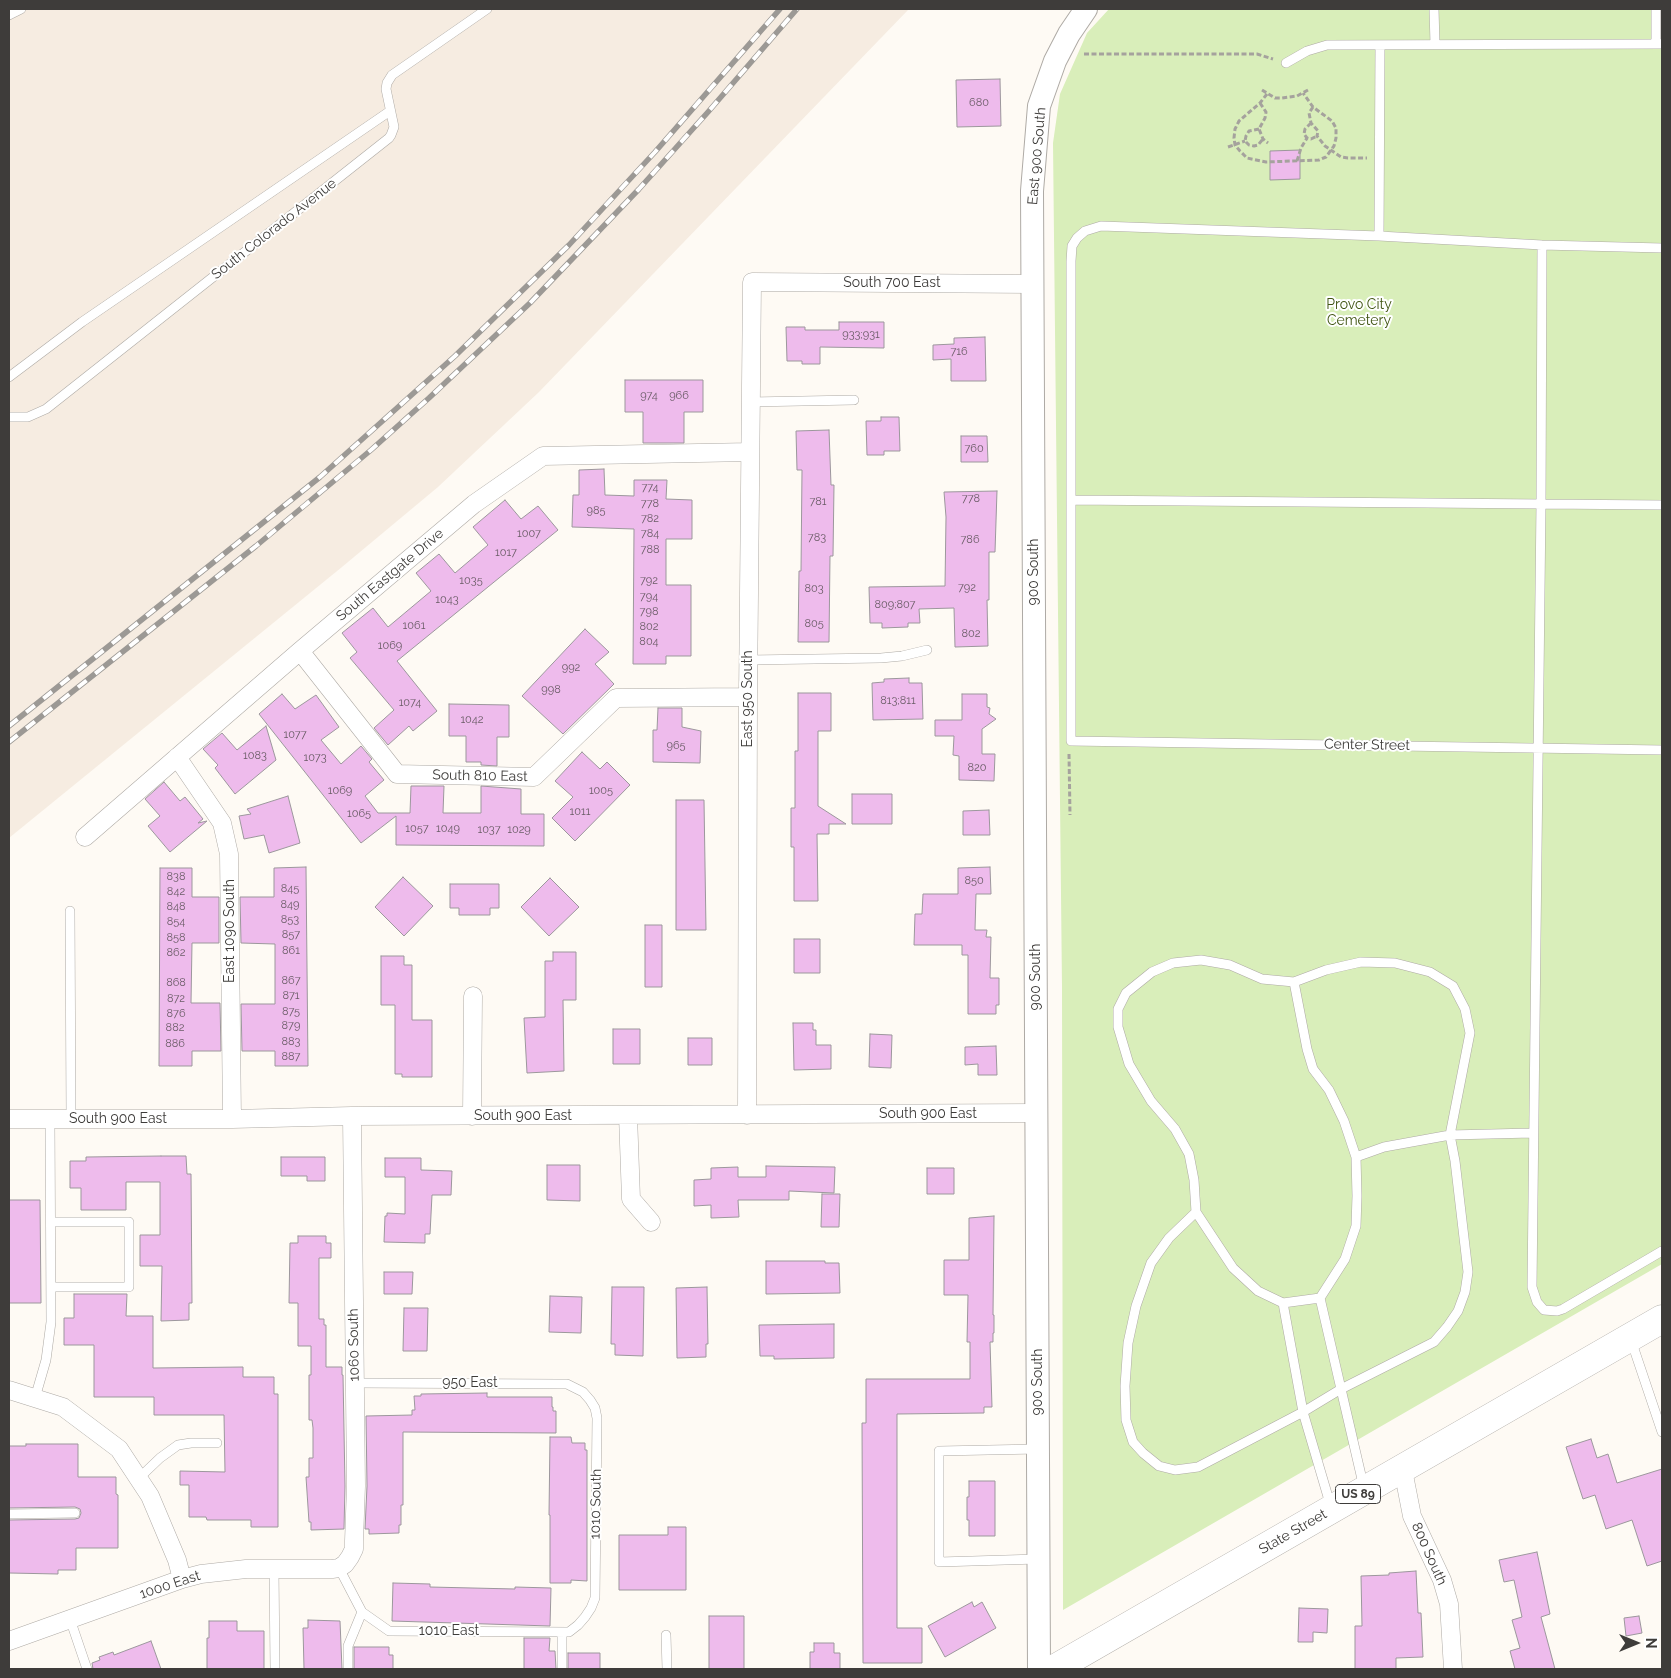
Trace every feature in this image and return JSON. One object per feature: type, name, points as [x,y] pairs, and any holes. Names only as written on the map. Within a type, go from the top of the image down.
[{"type":"main road","name":"State Street","points":[[1054,1669],[1403,1470],[1662,1319]]},
{"type":"street","name":"East 900 South","points":[[1033,284],[1032,191],[1039,106],[1055,60],[1069,34],[1086,9]]},
{"type":"street","name":"South 700 East","points":[[752,282],[1033,284]]},
{"type":"street","name":"East 950 South","points":[[747,1115],[748,660],[752,282]]},
{"type":"street","name":"900 South","points":[[1033,284],[1039,1669]]},
{"type":"street","name":"South Eastgate Drive","points":[[85,837],[474,504],[543,456],[750,452]]},
{"type":"street","name":"South 810 East","points":[[300,651],[397,774],[534,777],[616,698],[748,697]]},
{"type":"street","name":"East 1090 South","points":[[177,757],[222,823],[229,854],[232,1119]]},
{"type":"street","points":[[472,1116],[473,996]]},
{"type":"street","name":"South 900 East","points":[[9,1119],[1037,1113]]},
{"type":"street","points":[[628,1115],[631,1199],[651,1222]]},
{"type":"street","name":"1060 South","points":[[339,1568],[345,1564],[354,1549],[356,1486],[352,1116]]},
{"type":"street","points":[[9,1390],[63,1407],[119,1449],[150,1496],[177,1560],[182,1579]]},
{"type":"street","name":"800 South","points":[[1403,1470],[1412,1516],[1442,1580],[1449,1604],[1453,1669]]},
{"type":"street","name":"1000 East","points":[[9,1641],[182,1579],[201,1574],[224,1570],[274,1568],[322,1570],[339,1568]]},
{"type":"lane","points":[[9,15],[21,9]]},
{"type":"lane","name":"South Colorado Avenue","points":[[9,417],[28,416],[46,409],[389,138],[394,127],[386,89],[392,75],[487,9]]},
{"type":"lane","points":[[1434,9],[1434,44]]},
{"type":"lane","points":[[1286,63],[1307,51],[1326,45],[1659,44],[1656,9]]},
{"type":"lane","points":[[1379,236],[1380,46]]},
{"type":"lane","points":[[9,377],[82,322],[390,111]]},
{"type":"lane","points":[[1071,741],[1070,261],[1072,246],[1076,238],[1085,231],[1101,226],[1379,236],[1542,245],[1662,248]]},
{"type":"lane","points":[[1542,245],[1541,504],[1532,1133],[1532,1287],[1536,1302],[1544,1310],[1556,1311],[1563,1309],[1662,1251]]},
{"type":"lane","points":[[750,402],[854,400]]},
{"type":"lane","points":[[1070,500],[1662,505]]},
{"type":"lane","points":[[748,660],[881,658],[902,656],[927,650]]},
{"type":"lane","name":"Center Street","points":[[1071,741],[1662,750]]},
{"type":"lane","points":[[70,911],[71,1119]]},
{"type":"lane","points":[[1196,1212],[1169,1238],[1151,1263],[1136,1306],[1128,1344],[1125,1386],[1126,1420],[1134,1442],[1143,1453],[1159,1466],[1175,1470],[1198,1467],[1303,1412],[1341,1389],[1434,1342],[1458,1311],[1466,1292],[1468,1272],[1455,1161],[1450,1136],[1470,1033],[1466,1009],[1453,986],[1430,972],[1395,962],[1361,962],[1326,970],[1294,982],[1262,979],[1230,965],[1201,960],[1173,962],[1152,972],[1126,994],[1118,1009],[1118,1027],[1129,1064],[1151,1101],[1175,1129],[1190,1154],[1196,1212],[1233,1268],[1258,1291],[1283,1303],[1320,1298]]},
{"type":"lane","points":[[1294,982],[1313,1068],[1329,1090],[1344,1121],[1356,1157],[1356,1226],[1345,1259],[1320,1298],[1365,1490]]},
{"type":"lane","points":[[35,1398],[47,1350],[51,1322],[50,1119]]},
{"type":"lane","points":[[1356,1157],[1384,1148],[1450,1136],[1532,1133]]},
{"type":"lane","points":[[51,1222],[129,1222],[129,1287],[52,1287]]},
{"type":"lane","points":[[1283,1303],[1303,1412],[1331,1510]]},
{"type":"lane","points":[[1630,1338],[1662,1432]]},
{"type":"lane","name":"950 East","points":[[355,1383],[567,1384],[583,1392]]},
{"type":"lane","name":"1010 South","points":[[583,1392],[595,1408],[597,1418],[595,1598],[586,1617]]},
{"type":"lane","points":[[138,1478],[178,1445],[217,1443]]},
{"type":"lane","points":[[1038,1449],[939,1451],[939,1562],[1038,1559]]},
{"type":"lane","points":[[9,1514],[75,1513]]},
{"type":"lane","points":[[274,1568],[275,1669]]},
{"type":"lane","name":"1010 East","points":[[339,1568],[362,1612],[389,1631],[569,1632],[586,1617]]},
{"type":"lane","points":[[348,1669],[348,1646],[362,1612]]},
{"type":"lane","points":[[70,1619],[87,1669]]},
{"type":"lane","points":[[562,1632],[562,1669]]},
{"type":"lane","points":[[666,1635],[667,1669]]},
{"type":"path","points":[[1084,54],[1257,54],[1286,63]]},
{"type":"path","points":[[1262,90],[1275,98],[1289,98],[1308,90]]},
{"type":"path","points":[[1267,94],[1260,103],[1239,121],[1235,129],[1234,138],[1236,145],[1247,158],[1256,161],[1319,160],[1326,157],[1331,151],[1336,138],[1336,128],[1332,121],[1313,107],[1303,93]]},
{"type":"path","points":[[1259,129],[1266,112],[1260,103]]},
{"type":"path","points":[[1313,107],[1309,113],[1311,123],[1318,131],[1320,141],[1331,151],[1348,158],[1380,158]]},
{"type":"path","points":[[1307,138],[1304,134],[1305,129],[1311,123]]},
{"type":"path","points":[[1259,129],[1263,138],[1268,143]]},
{"type":"path","points":[[1246,141],[1249,131],[1259,129]]},
{"type":"path","points":[[1307,138],[1311,139],[1318,136]]},
{"type":"path","points":[[1246,141],[1249,144],[1258,146],[1263,138]]},
{"type":"path","points":[[1298,161],[1301,148],[1307,138]]},
{"type":"path","points":[[1228,147],[1246,141]]},
{"type":"path","points":[[1070,816],[1068,759],[1071,741]]},
{"type":"shaded area","points":[[9,9],[909,9],[539,392],[438,487],[9,838]]},
{"type":"green space","name":"Provo City Cemetery","points":[[1109,9],[1662,9],[1662,1264],[1063,1610],[1062,988],[1053,143],[1060,94],[1087,33]]},
{"type":"building","points":[[1000,79],[1001,126],[957,127],[956,80]]},
{"type":"building","points":[[1300,150],[1300,179],[1270,180],[1270,151]]},
{"type":"building","points":[[839,322],[884,322],[884,348],[820,347],[820,364],[802,364],[802,361],[787,361],[786,327],[805,327],[805,330],[839,330]]},
{"type":"building","points":[[985,337],[986,381],[951,381],[951,359],[933,360],[933,345],[954,344],[954,338]]},
{"type":"building","points":[[625,380],[703,380],[703,412],[684,412],[684,443],[643,443],[643,412],[625,412]]},
{"type":"building","points":[[881,417],[899,417],[900,451],[884,451],[884,455],[867,455],[866,421],[881,421]]},
{"type":"building","points":[[829,430],[831,485],[834,485],[833,556],[830,556],[829,642],[798,642],[802,470],[797,470],[796,431]]},
{"type":"building","points":[[961,436],[987,436],[988,462],[961,462]]},
{"type":"building","points":[[604,469],[605,495],[634,496],[634,480],[667,480],[666,499],[692,500],[692,539],[666,539],[666,585],[691,585],[691,656],[666,656],[666,664],[633,664],[634,529],[572,527],[573,495],[579,495],[579,470]]},
{"type":"building","points":[[997,491],[995,552],[989,552],[988,646],[955,647],[954,608],[919,609],[920,623],[908,623],[908,627],[882,628],[882,623],[870,623],[869,587],[945,586],[946,517],[944,492]]},
{"type":"building","points":[[505,500],[521,519],[538,506],[558,530],[397,661],[437,711],[413,731],[409,726],[388,745],[374,728],[394,710],[350,658],[357,652],[342,633],[373,608],[388,627],[431,591],[416,573],[439,554],[455,573],[488,545],[473,527]]},
{"type":"building","points":[[585,629],[609,652],[595,664],[614,684],[563,734],[522,696]]},
{"type":"building","points":[[909,678],[909,683],[922,683],[923,719],[873,720],[872,683],[884,682],[884,679]]},
{"type":"building","points":[[798,693],[831,693],[831,731],[818,731],[818,806],[846,824],[829,824],[829,834],[817,834],[818,901],[794,901],[794,847],[791,847],[791,808],[795,808],[795,751],[798,751]]},
{"type":"building","points":[[282,694],[295,709],[316,695],[339,727],[321,740],[341,764],[361,746],[372,759],[369,762],[384,780],[365,796],[378,813],[410,813],[411,786],[444,786],[443,813],[481,813],[481,786],[521,789],[521,814],[544,814],[544,846],[396,845],[396,816],[361,843],[259,714]]},
{"type":"building","points":[[962,694],[987,694],[987,707],[990,708],[989,714],[996,719],[982,729],[982,754],[995,754],[994,781],[959,780],[959,756],[953,755],[954,736],[935,736],[935,720],[962,720]]},
{"type":"building","points":[[449,704],[509,705],[509,737],[497,737],[497,766],[481,765],[481,762],[466,762],[466,736],[449,736]]},
{"type":"building","points":[[658,708],[682,708],[682,727],[701,731],[700,763],[653,762],[653,730],[657,730]]},
{"type":"building","points":[[266,726],[276,760],[235,794],[215,768],[218,765],[203,749],[222,733],[237,750]]},
{"type":"building","points":[[582,752],[600,769],[607,762],[630,785],[575,841],[552,818],[573,797],[555,781]]},
{"type":"building","points":[[164,782],[180,801],[185,797],[203,819],[198,823],[207,821],[170,852],[148,826],[160,816],[145,799]]},
{"type":"building","points":[[852,794],[892,794],[892,824],[852,824]]},
{"type":"building","points":[[288,796],[300,843],[269,853],[264,835],[244,839],[239,816],[251,814],[247,809]]},
{"type":"building","points":[[676,800],[704,800],[706,930],[676,930]]},
{"type":"building","points":[[989,810],[990,835],[963,835],[963,811]]},
{"type":"building","points":[[306,867],[308,1066],[275,1066],[275,1051],[242,1051],[241,1004],[275,1004],[275,944],[241,943],[240,897],[274,897],[274,868]]},
{"type":"building","points":[[990,867],[991,894],[976,894],[975,930],[987,930],[986,937],[991,937],[990,978],[999,978],[999,1005],[996,1005],[996,1014],[968,1014],[968,955],[962,955],[962,945],[914,945],[915,914],[922,914],[923,894],[958,894],[958,868]]},
{"type":"building","points":[[160,868],[192,868],[192,897],[219,897],[219,943],[192,943],[191,1003],[220,1003],[221,1051],[192,1051],[192,1066],[159,1066]]},
{"type":"building","points":[[403,877],[433,906],[404,936],[375,907]]},
{"type":"building","points":[[550,878],[579,907],[549,936],[521,907]]},
{"type":"building","points":[[450,884],[499,884],[499,908],[490,908],[490,915],[459,915],[459,908],[450,908]]},
{"type":"building","points":[[645,925],[662,925],[662,987],[645,987]]},
{"type":"building","points":[[794,939],[820,939],[820,973],[794,973]]},
{"type":"building","points":[[553,952],[576,952],[576,1000],[563,1000],[564,1071],[527,1073],[524,1018],[545,1017],[545,961],[553,961]]},
{"type":"building","points":[[381,956],[404,956],[404,965],[412,965],[412,1020],[432,1020],[432,1077],[402,1077],[402,1074],[395,1074],[395,1005],[381,1005]]},
{"type":"building","points":[[793,1023],[813,1023],[813,1030],[816,1030],[816,1045],[831,1045],[831,1069],[794,1070]]},
{"type":"building","points":[[613,1029],[640,1029],[640,1064],[613,1064]]},
{"type":"building","points":[[870,1034],[892,1035],[891,1068],[869,1067]]},
{"type":"building","points":[[688,1038],[712,1038],[712,1065],[688,1065]]},
{"type":"building","points":[[996,1046],[997,1075],[978,1075],[978,1064],[965,1065],[965,1047]]},
{"type":"building","points":[[186,1156],[187,1174],[191,1174],[192,1303],[189,1303],[189,1320],[161,1321],[162,1266],[140,1266],[140,1235],[160,1235],[160,1182],[126,1182],[126,1210],[81,1210],[81,1188],[70,1188],[70,1161],[86,1161],[86,1157]]},
{"type":"building","points":[[281,1157],[325,1157],[325,1181],[307,1181],[307,1176],[281,1176]]},
{"type":"building","points":[[385,1158],[421,1158],[421,1170],[452,1171],[451,1195],[432,1195],[430,1234],[425,1234],[425,1243],[384,1242],[385,1216],[387,1216],[387,1213],[405,1214],[405,1177],[385,1177]]},
{"type":"building","points":[[547,1165],[580,1165],[580,1201],[547,1200]]},
{"type":"building","points":[[766,1166],[835,1167],[834,1193],[789,1191],[789,1200],[738,1200],[739,1217],[711,1218],[711,1205],[694,1206],[694,1180],[711,1179],[711,1168],[738,1167],[738,1177],[766,1177]]},
{"type":"building","points":[[927,1168],[954,1168],[954,1194],[927,1194]]},
{"type":"building","points":[[822,1194],[840,1194],[839,1227],[821,1227]]},
{"type":"building","points":[[9,1200],[40,1200],[41,1303],[9,1303]]},
{"type":"building","points":[[994,1216],[994,1333],[993,1342],[990,1342],[992,1407],[984,1407],[984,1413],[897,1414],[897,1628],[922,1628],[922,1663],[863,1663],[862,1423],[866,1423],[866,1379],[970,1379],[970,1342],[967,1342],[968,1295],[944,1295],[944,1260],[969,1260],[969,1218]]},
{"type":"building","points":[[298,1236],[326,1236],[326,1243],[331,1243],[331,1258],[319,1258],[319,1319],[324,1319],[324,1325],[326,1325],[326,1367],[342,1367],[343,1375],[344,1529],[311,1530],[311,1522],[309,1522],[306,1477],[309,1477],[309,1458],[313,1458],[313,1428],[312,1420],[309,1420],[311,1346],[298,1346],[298,1303],[289,1303],[290,1243],[298,1243]]},
{"type":"building","points":[[766,1261],[825,1261],[825,1263],[839,1263],[840,1293],[766,1294]]},
{"type":"building","points":[[384,1272],[413,1272],[412,1294],[384,1294]]},
{"type":"building","points":[[612,1287],[644,1287],[643,1356],[615,1355],[615,1344],[611,1344]]},
{"type":"building","points":[[707,1287],[708,1344],[706,1344],[706,1357],[677,1358],[676,1288]]},
{"type":"building","points":[[74,1294],[127,1294],[126,1316],[153,1316],[153,1368],[243,1367],[243,1377],[274,1377],[274,1394],[278,1394],[278,1527],[251,1527],[251,1520],[207,1520],[206,1517],[189,1517],[189,1485],[180,1485],[180,1471],[225,1472],[224,1415],[154,1415],[154,1397],[94,1397],[94,1345],[64,1345],[64,1318],[74,1318]]},
{"type":"building","points":[[550,1296],[582,1297],[581,1333],[549,1332]]},
{"type":"building","points":[[404,1308],[428,1308],[427,1351],[403,1351]]},
{"type":"building","points":[[834,1324],[834,1358],[774,1359],[774,1356],[760,1356],[759,1325]]},
{"type":"building","points":[[487,1393],[487,1397],[552,1397],[553,1411],[556,1411],[556,1433],[403,1432],[403,1505],[401,1505],[399,1533],[369,1534],[369,1529],[365,1529],[367,1486],[366,1416],[412,1415],[412,1410],[415,1410],[414,1396],[421,1396],[421,1394]]},
{"type":"building","points":[[550,1437],[571,1437],[572,1443],[585,1443],[585,1450],[587,1450],[587,1581],[571,1580],[571,1583],[550,1583]]},
{"type":"building","points":[[1591,1439],[1597,1458],[1608,1454],[1617,1483],[1662,1469],[1662,1561],[1647,1566],[1632,1520],[1606,1529],[1595,1495],[1583,1499],[1566,1447]]},
{"type":"building","points":[[26,1444],[78,1444],[78,1477],[116,1477],[118,1548],[76,1548],[76,1570],[58,1570],[58,1574],[9,1573],[9,1520],[75,1519],[79,1518],[81,1513],[80,1509],[75,1507],[9,1508],[9,1446],[26,1446]]},
{"type":"building","points":[[969,1481],[995,1481],[995,1536],[969,1536],[967,1497],[969,1497]]},
{"type":"building","points":[[668,1527],[686,1527],[686,1590],[619,1590],[619,1535],[668,1535]]},
{"type":"building","points":[[1537,1552],[1550,1614],[1541,1617],[1555,1669],[1515,1669],[1510,1651],[1520,1648],[1512,1620],[1522,1617],[1514,1580],[1504,1582],[1499,1560]]},
{"type":"building","points":[[1416,1571],[1418,1613],[1421,1613],[1423,1657],[1396,1658],[1396,1669],[1355,1669],[1355,1626],[1362,1626],[1361,1576],[1389,1575],[1389,1573]]},
{"type":"building","points":[[393,1583],[430,1584],[430,1587],[551,1588],[550,1626],[392,1621]]},
{"type":"building","points":[[972,1602],[974,1607],[982,1602],[996,1628],[945,1657],[928,1626]]},
{"type":"building","points":[[1299,1608],[1328,1609],[1327,1633],[1313,1632],[1313,1642],[1298,1642]]},
{"type":"building","points":[[709,1616],[744,1616],[744,1669],[709,1669]]},
{"type":"building","points":[[1639,1616],[1642,1633],[1626,1636],[1624,1618]]},
{"type":"building","points":[[308,1620],[340,1621],[342,1669],[304,1669],[303,1628],[308,1628]]},
{"type":"building","points":[[209,1621],[237,1621],[237,1631],[264,1631],[264,1669],[207,1669]]},
{"type":"building","points":[[524,1638],[550,1638],[549,1651],[555,1651],[556,1669],[524,1669]]},
{"type":"building","points":[[151,1641],[161,1669],[93,1669],[92,1663],[100,1660],[99,1657],[113,1652],[114,1655]]},
{"type":"building","points":[[814,1643],[834,1643],[834,1653],[840,1653],[840,1669],[810,1669],[810,1652],[814,1652]]},
{"type":"building","points":[[354,1647],[389,1647],[389,1655],[393,1655],[393,1669],[354,1669]]},
{"type":"building","points":[[568,1653],[600,1653],[600,1669],[568,1669]]},
{"type":"railway","points":[[9,726],[320,477],[455,356],[569,245],[655,152],[780,9]]},
{"type":"railway","points":[[9,742],[256,546],[371,450],[429,398],[530,303],[639,189],[797,9]]}]
